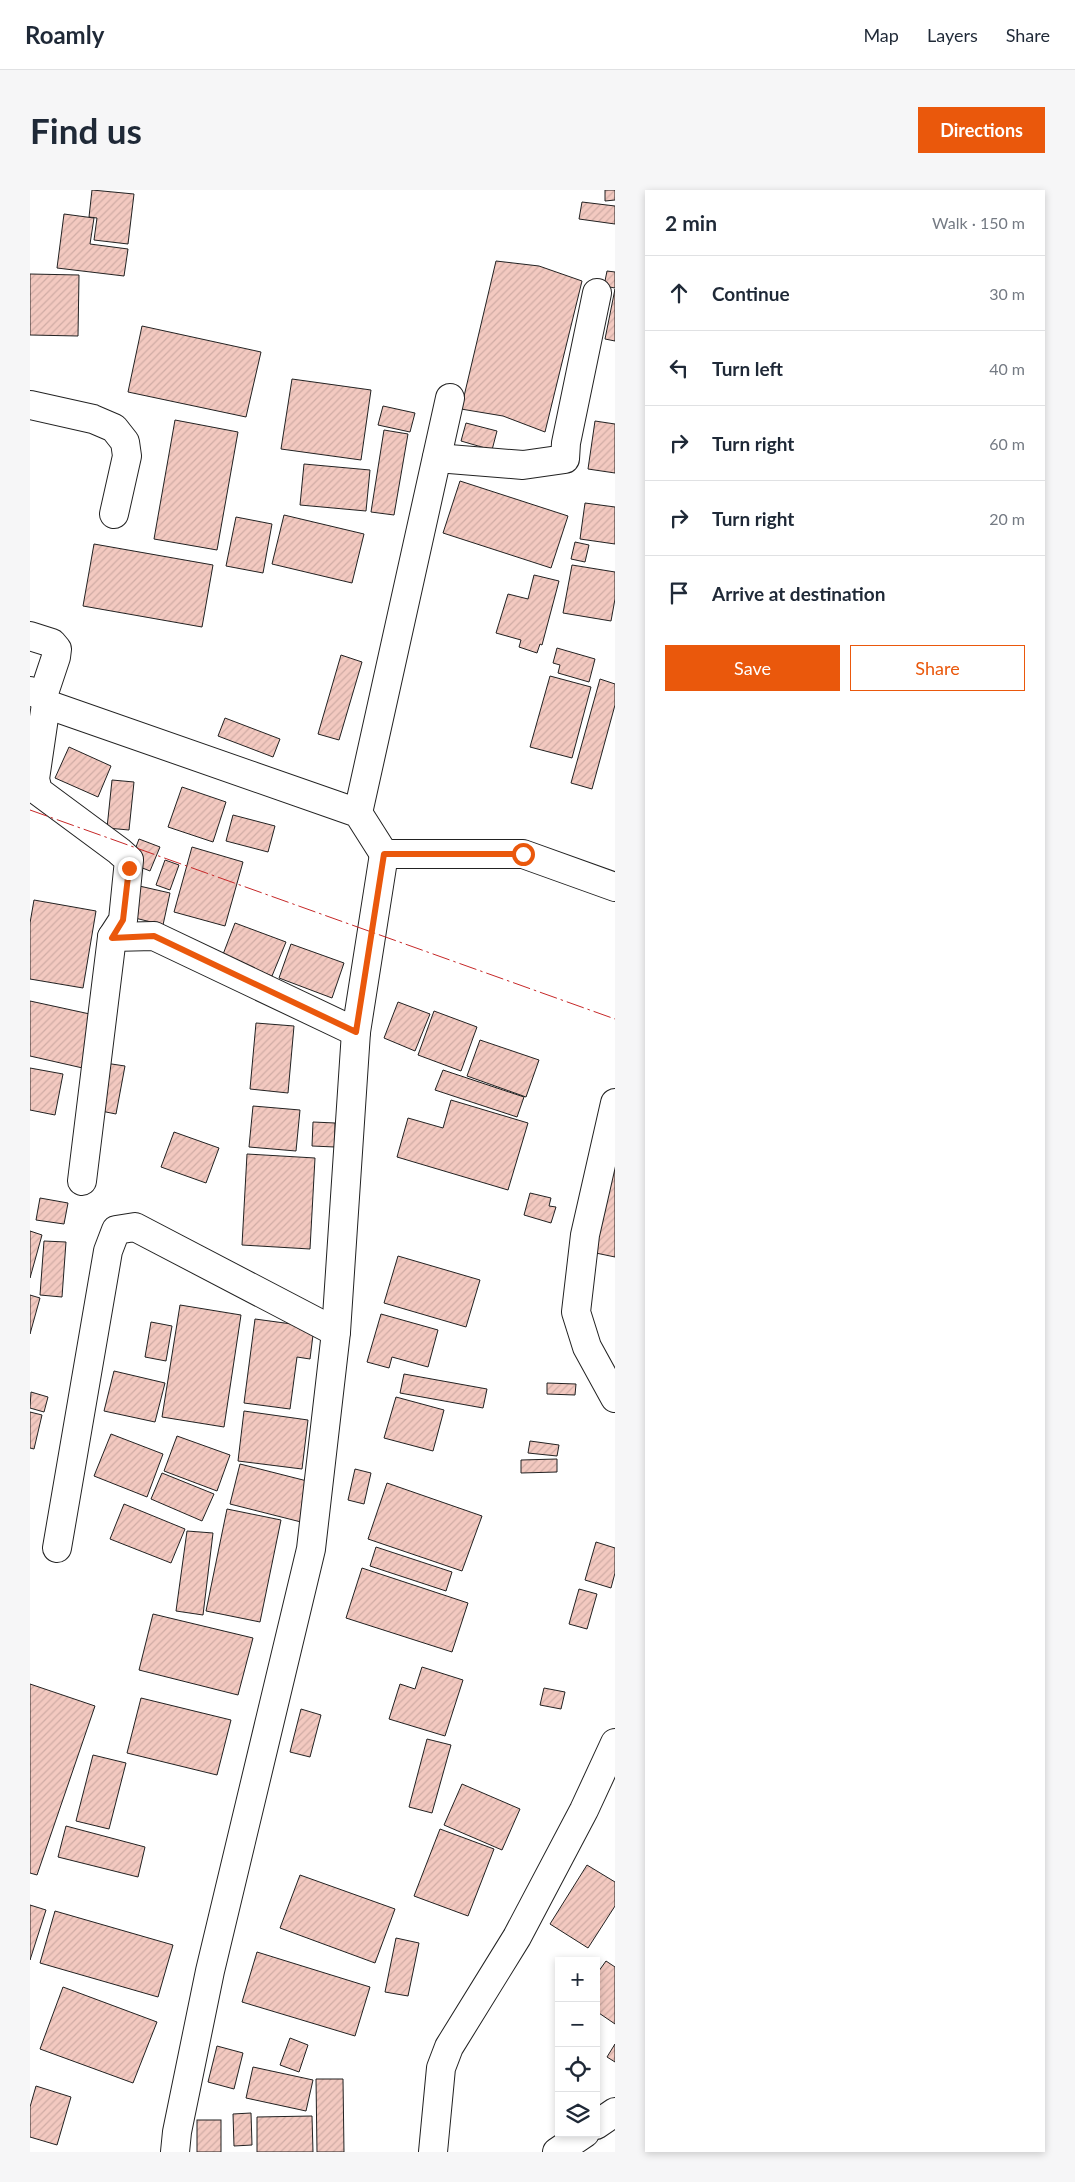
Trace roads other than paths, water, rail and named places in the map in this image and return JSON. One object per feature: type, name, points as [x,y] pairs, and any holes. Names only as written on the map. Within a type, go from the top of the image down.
[{"type":"street","points":[[437,458],[523,465],[566,459],[566,443],[597,293]]},
{"type":"street","points":[[358,813],[450,398]]},
{"type":"street","points":[[30,405],[93,419],[114,428],[125,442],[127,456],[114,514]]},
{"type":"street","points":[[30,636],[52,643],[57,649],[56,657],[40,697],[35,779],[38,791],[128,860],[123,920],[112,938],[82,1181]]},
{"type":"street","points":[[40,697],[358,813],[384,854],[356,1032],[336,1332],[311,1549],[210,1971],[177,2132],[175,2152]]},
{"type":"street","points":[[384,854],[523,854],[615,887]]},
{"type":"street","points":[[112,938],[154,936],[356,1032]]},
{"type":"street","points":[[615,1103],[585,1235],[576,1312],[586,1347],[615,1398]]},
{"type":"street","points":[[57,1548],[108,1251],[116,1230],[135,1227],[336,1332]]},
{"type":"street","points":[[433,2152],[441,2068],[449,2046],[518,1937],[584,1810],[615,1743]]},
{"type":"street","points":[[600,2122],[615,2112]]},
{"type":"street","points":[[557,2152],[579,2137]]}]
